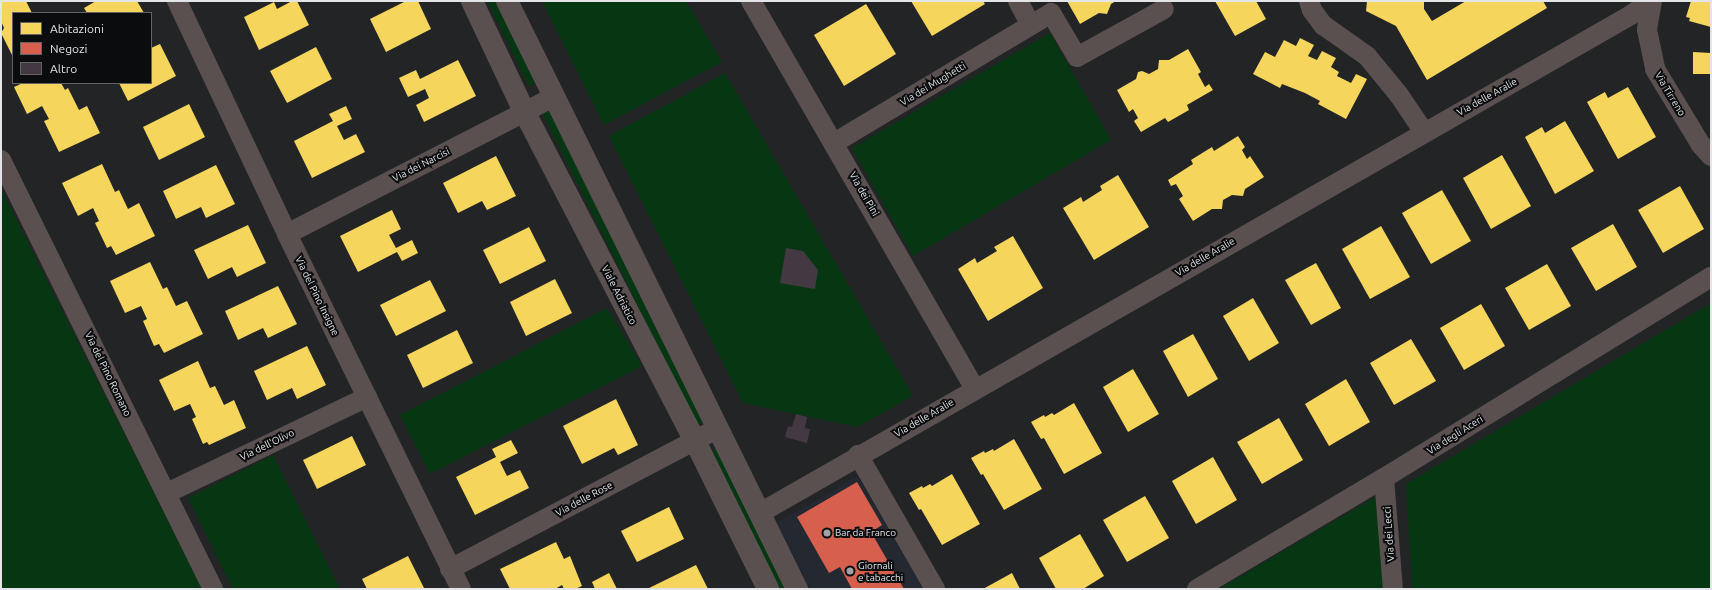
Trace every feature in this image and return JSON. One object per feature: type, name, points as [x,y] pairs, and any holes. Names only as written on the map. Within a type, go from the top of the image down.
[{"type":"street","name":"Via del Pino Insigne","points":[[177,1],[287,234],[461,589]]},
{"type":"street","name":"Viale Adriatico","points":[[472,1],[525,112],[695,441],[768,589]]},
{"type":"street","points":[[507,1],[797,589]]},
{"type":"street","name":"Via dei Pini","points":[[751,1],[975,388]]},
{"type":"street","points":[[1018,1],[1031,25]]},
{"type":"street","points":[[1309,1],[1312,10],[1323,25],[1366,56],[1399,96],[1424,132]]},
{"type":"street","name":"Via delle Aralie","points":[[760,513],[858,455],[1424,132],[1629,8],[1651,1]]},
{"type":"street","name":"Via Tirreno","points":[[1651,1],[1647,30],[1655,69],[1701,145],[1711,156]]},
{"type":"street","name":"Via dei Mughetti","points":[[834,143],[1051,13],[1077,58],[1164,9]]},
{"type":"street","name":"Via dei Narcisi","points":[[287,234],[555,96]]},
{"type":"street","name":"Via del Pino Romano","points":[[1,160],[167,493],[213,589]]},
{"type":"street","name":"Via degli Aceri","points":[[1197,589],[1384,478],[1711,277]]},
{"type":"street","name":"Via dell'Olivo","points":[[167,493],[366,397]]},
{"type":"street","name":"Via delle Rose","points":[[450,569],[717,429]]},
{"type":"street","points":[[858,455],[934,589]]},
{"type":"street","name":"Via dei Lecci","points":[[1384,478],[1393,589]]},
{"type":"shaded area","points":[[857,476],[924,589],[811,589],[777,523]]},
{"type":"green space","points":[[487,1],[496,1],[536,83],[529,86]]},
{"type":"green space","points":[[542,1],[686,1],[722,62],[604,125]]},
{"type":"green space","points":[[1050,33],[1111,140],[913,256],[852,148]]},
{"type":"green space","points":[[725,73],[913,396],[857,427],[743,403],[609,136]]},
{"type":"green space","points":[[551,109],[704,422],[697,425],[543,114]]},
{"type":"green space","points":[[1,189],[202,589],[1,589]]},
{"type":"green space","points":[[1711,303],[1711,589],[1412,589],[1406,484]]},
{"type":"green space","points":[[607,308],[642,366],[430,474],[400,415]]},
{"type":"green space","points":[[718,448],[789,589],[780,589],[710,452]]},
{"type":"green space","points":[[273,455],[340,589],[233,589],[188,498]]},
{"type":"green space","points":[[1377,496],[1384,589],[1219,589]]},
{"type":"building: Abitazioni","points":[[1,1],[26,1],[32,12],[12,12],[12,55],[1,33],[4,28],[1,21]]},
{"type":"building: Abitazioni","points":[[96,1],[137,1],[143,12],[86,12],[84,8]]},
{"type":"building: Abitazioni","points":[[292,1],[297,1],[309,25],[259,50],[244,17],[274,2],[277,9]]},
{"type":"building: Abitazioni","points":[[406,1],[418,1],[431,29],[386,52],[370,19]]},
{"type":"building: Abitazioni","points":[[911,1],[983,1],[985,4],[932,36]]},
{"type":"building: Abitazioni","points":[[1067,1],[1116,1],[1111,4],[1107,14],[1099,13],[1080,24]]},
{"type":"building: Abitazioni","points":[[1215,1],[1256,1],[1266,19],[1235,36]]},
{"type":"building: Abitazioni","points":[[1367,1],[1424,1],[1424,9],[1432,21],[1466,1],[1543,1],[1547,8],[1427,80],[1396,26],[1366,11]]},
{"type":"building: Abitazioni","points":[[1691,1],[1711,1],[1711,27],[1689,21],[1690,18],[1686,17]]},
{"type":"building: Abitazioni","points":[[866,4],[896,54],[844,86],[814,35]]},
{"type":"building: Abitazioni","points":[[1300,38],[1314,45],[1308,56],[1317,60],[1322,51],[1336,58],[1331,67],[1339,72],[1337,76],[1351,83],[1356,74],[1367,79],[1346,119],[1318,104],[1320,101],[1305,93],[1282,84],[1280,88],[1253,74],[1265,52],[1275,57],[1284,40],[1296,46]]},
{"type":"building: Abitazioni","points":[[160,44],[176,76],[128,101],[120,84],[152,84],[152,48]]},
{"type":"building: Abitazioni","points":[[316,47],[332,79],[287,103],[270,71]]},
{"type":"building: Abitazioni","points":[[1188,49],[1201,72],[1198,74],[1205,87],[1209,84],[1213,90],[1187,105],[1189,110],[1168,122],[1165,118],[1141,132],[1134,121],[1138,118],[1133,109],[1129,112],[1117,90],[1136,79],[1138,72],[1142,71],[1149,74],[1158,69],[1159,60],[1169,60]]},
{"type":"building: Abitazioni","points":[[1693,52],[1711,53],[1711,74],[1693,74]]},
{"type":"building: Abitazioni","points":[[458,60],[476,96],[424,122],[416,105],[429,98],[425,89],[408,97],[399,78],[416,70],[420,79]]},
{"type":"building: Abitazioni","points":[[21,84],[62,84],[65,90],[68,88],[79,110],[87,106],[100,133],[59,152],[44,121],[49,119],[42,106],[27,114],[14,87]]},
{"type":"building: Abitazioni","points":[[1628,87],[1656,137],[1618,159],[1587,102],[1605,92],[1608,98]]},
{"type":"building: Abitazioni","points":[[189,104],[205,137],[159,160],[143,127]]},
{"type":"building: Abitazioni","points":[[346,106],[352,119],[337,126],[344,140],[356,134],[365,152],[312,178],[294,141],[333,121],[329,114]]},
{"type":"building: Abitazioni","points":[[1565,121],[1594,171],[1555,194],[1525,137],[1542,127],[1545,133]]},
{"type":"building: Abitazioni","points":[[1238,136],[1245,147],[1242,150],[1247,159],[1250,156],[1264,177],[1245,189],[1243,196],[1232,195],[1223,200],[1222,209],[1212,209],[1193,221],[1179,199],[1183,196],[1176,184],[1171,186],[1168,180],[1193,164],[1191,160],[1212,147],[1214,151]]},
{"type":"building: Abitazioni","points":[[1502,155],[1531,206],[1491,229],[1463,178]]},
{"type":"building: Abitazioni","points":[[496,156],[516,196],[487,210],[482,201],[458,213],[443,183]]},
{"type":"building: Abitazioni","points":[[102,164],[115,192],[119,190],[128,209],[139,203],[155,236],[116,255],[111,246],[107,248],[95,223],[99,221],[93,208],[78,216],[62,183]]},
{"type":"building: Abitazioni","points":[[216,165],[235,204],[206,218],[201,207],[176,219],[163,191]]},
{"type":"building: Abitazioni","points":[[1118,175],[1149,227],[1094,260],[1063,208],[1081,197],[1083,202],[1102,190],[1100,186]]},
{"type":"building: Abitazioni","points":[[1680,186],[1704,229],[1663,253],[1638,210]]},
{"type":"building: Abitazioni","points":[[1442,190],[1471,241],[1431,264],[1402,213]]},
{"type":"building: Abitazioni","points":[[392,210],[401,229],[389,235],[396,248],[412,240],[418,253],[402,261],[397,252],[358,272],[340,236]]},
{"type":"building: Abitazioni","points":[[1613,224],[1637,267],[1596,291],[1571,248]]},
{"type":"building: Abitazioni","points":[[248,225],[266,263],[237,277],[232,267],[208,279],[194,250]]},
{"type":"building: Abitazioni","points":[[1381,226],[1410,277],[1370,299],[1342,249]]},
{"type":"building: Abitazioni","points":[[529,227],[546,261],[500,284],[483,250]]},
{"type":"building: Abitazioni","points":[[1013,236],[1043,288],[988,321],[958,269],[975,258],[977,263],[997,251],[994,247]]},
{"type":"building: Abitazioni","points":[[150,262],[163,289],[167,287],[176,306],[187,301],[203,334],[164,353],[159,344],[154,346],[143,321],[147,319],[141,306],[125,313],[110,281]]},
{"type":"building: Abitazioni","points":[[1316,263],[1341,308],[1311,325],[1285,280]]},
{"type":"building: Abitazioni","points":[[1547,264],[1571,306],[1529,330],[1505,288]]},
{"type":"building: Abitazioni","points":[[555,279],[572,313],[526,336],[510,302]]},
{"type":"building: Abitazioni","points":[[430,280],[446,311],[396,336],[380,305]]},
{"type":"building: Abitazioni","points":[[278,286],[297,324],[268,338],[263,328],[238,340],[225,311]]},
{"type":"building: Abitazioni","points":[[1253,298],[1279,343],[1249,361],[1223,316]]},
{"type":"building: Abitazioni","points":[[1481,304],[1505,346],[1464,370],[1440,328]]},
{"type":"building: Abitazioni","points":[[457,330],[473,363],[423,388],[407,355]]},
{"type":"building: Abitazioni","points":[[1193,334],[1218,379],[1188,397],[1163,351]]},
{"type":"building: Abitazioni","points":[[1411,339],[1436,381],[1394,405],[1370,363]]},
{"type":"building: Abitazioni","points":[[307,346],[326,385],[297,399],[292,388],[267,400],[254,371]]},
{"type":"building: Abitazioni","points":[[198,361],[210,388],[215,386],[224,405],[234,400],[246,428],[209,445],[207,442],[203,444],[192,419],[196,417],[190,404],[174,411],[159,380]]},
{"type":"building: Abitazioni","points":[[1133,369],[1159,414],[1128,432],[1103,387]]},
{"type":"building: Abitazioni","points":[[1346,379],[1370,422],[1329,446],[1305,404]]},
{"type":"building: Abitazioni","points":[[616,399],[638,445],[618,455],[614,448],[582,464],[563,426]]},
{"type":"building: Abitazioni","points":[[1074,403],[1102,453],[1064,474],[1044,438],[1041,439],[1031,422],[1044,415],[1045,417],[1052,413],[1054,415]]},
{"type":"building: Abitazioni","points":[[1279,418],[1303,460],[1262,484],[1237,442]]},
{"type":"building: Abitazioni","points":[[352,436],[366,465],[317,489],[303,460]]},
{"type":"building: Abitazioni","points":[[1014,439],[1042,489],[1004,510],[983,474],[981,475],[971,458],[984,451],[985,453],[993,449],[994,451]]},
{"type":"building: Abitazioni","points":[[511,440],[518,453],[500,462],[507,476],[520,470],[529,488],[475,515],[456,477],[496,457],[492,449]]},
{"type":"building: Abitazioni","points":[[1213,457],[1237,500],[1196,524],[1172,481]]},
{"type":"building: Abitazioni","points":[[952,474],[980,524],[942,545],[921,509],[919,510],[909,493],[922,486],[923,488],[930,484],[932,486]]},
{"type":"building: Abitazioni","points":[[1145,496],[1169,538],[1127,562],[1103,520]]},
{"type":"building: Abitazioni","points":[[669,507],[684,539],[637,562],[621,531]]},
{"type":"building: Abitazioni","points":[[1080,534],[1104,576],[1083,589],[1056,589],[1039,558]]},
{"type":"building: Abitazioni","points":[[556,542],[564,559],[570,556],[582,586],[575,589],[564,589],[562,585],[555,589],[510,589],[500,569]]},
{"type":"building: Abitazioni","points":[[408,556],[424,588],[367,589],[362,579]]},
{"type":"building: Abitazioni","points":[[696,565],[708,589],[647,589]]},
{"type":"building: Abitazioni","points":[[609,573],[617,589],[595,589],[592,582]]},
{"type":"building: Abitazioni","points":[[1012,573],[1020,589],[983,589]]},
{"type":"building: Negozi","points":[[857,482],[882,525],[871,532],[904,589],[852,589],[840,567],[829,573],[797,517]]},
{"type":"building: Altro","points":[[786,248],[803,251],[818,270],[815,289],[780,283]]},
{"type":"building: Altro","points":[[796,414],[807,417],[805,428],[810,429],[807,443],[785,437],[788,426],[792,427]]},
{"type":"place","name":"Bar da Franco","points":[[827,533]]},
{"type":"place","name":"Giornali e tabacchi","points":[[850,571]]}]
